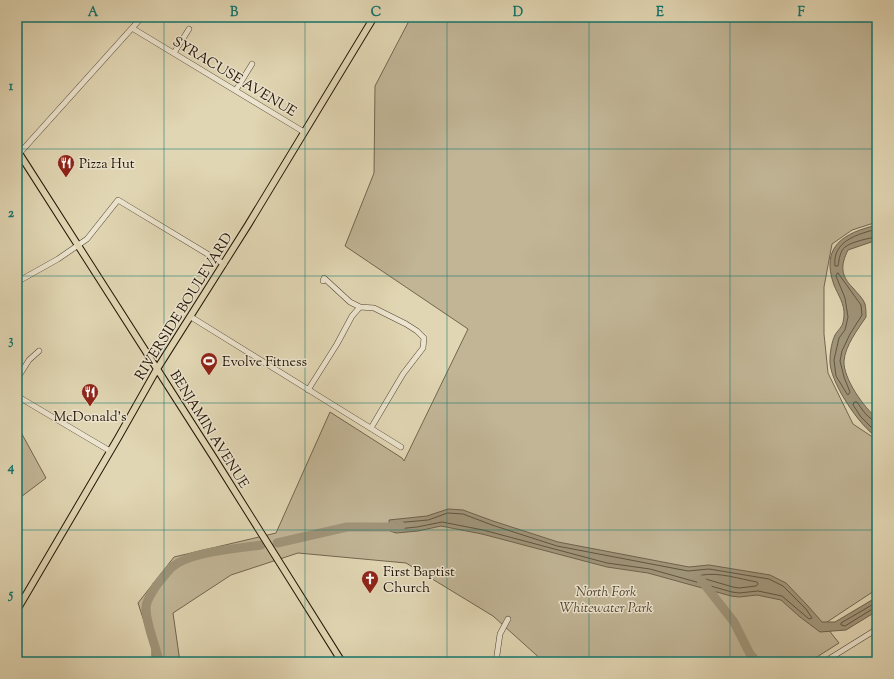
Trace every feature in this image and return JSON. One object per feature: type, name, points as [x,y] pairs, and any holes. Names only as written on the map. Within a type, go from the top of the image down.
[{"type":"main road","name":"RIVERSIDE BOULEVARD","points":[[17,610],[157,369],[224,264],[374,17]]},
{"type":"main road","name":"BENJAMIN AVENUE","points":[[18,153],[157,369],[342,662]]},
{"type":"street","points":[[18,153],[142,17]]},
{"type":"street","name":"SYRACUSE AVENUE","points":[[132,28],[304,132]]},
{"type":"street","points":[[174,53],[189,29]]},
{"type":"street","points":[[236,90],[252,64]]},
{"type":"street","points":[[17,282],[87,239],[118,200],[224,264]]},
{"type":"street","points":[[323,281],[324,278],[350,302],[360,307],[374,308],[406,324],[417,331],[424,338],[423,348],[403,374],[371,428]]},
{"type":"street","points":[[308,390],[337,344],[352,316],[360,307]]},
{"type":"street","points":[[190,317],[402,447]]},
{"type":"street","points":[[17,379],[29,360],[38,351]]},
{"type":"street","points":[[17,396],[110,451]]},
{"type":"street","points":[[496,662],[500,634],[508,619]]},
{"type":"street","points":[[824,662],[877,629]]},
{"type":"green space","name":"North Fork Whitewater Park","points":[[411,17],[877,17],[877,222],[852,230],[832,244],[824,287],[824,334],[828,373],[853,424],[877,440],[877,589],[824,624],[839,643],[809,662],[738,662],[736,659],[732,662],[544,662],[493,616],[406,563],[298,553],[231,575],[173,613],[180,662],[152,662],[152,646],[138,603],[174,557],[276,533],[330,412],[402,458],[404,461],[468,329],[345,246],[374,173],[375,86]]},
{"type":"green space","points":[[17,425],[46,478],[17,500]]},
{"type":"water","points":[[877,225],[877,240],[848,250],[845,256],[843,270],[849,284],[864,302],[866,314],[866,317],[852,338],[847,349],[844,361],[845,368],[847,376],[855,392],[866,407],[877,418],[877,437],[862,424],[846,402],[834,379],[831,368],[830,359],[833,340],[844,320],[844,312],[830,272],[830,260],[838,243],[845,237],[854,232]]},
{"type":"water","points":[[448,509],[463,510],[558,542],[689,567],[709,565],[770,575],[786,583],[822,622],[835,622],[877,597],[877,611],[846,630],[820,632],[781,600],[757,595],[739,597],[731,596],[648,573],[607,567],[482,534],[441,526],[418,531],[396,533],[390,531],[389,520],[427,516]]},
{"type":"waterway","points":[[277,543],[347,527],[401,526]]},
{"type":"waterway","points":[[159,662],[146,615],[146,605],[156,586],[172,567],[190,557],[202,554],[261,545]]},
{"type":"waterway","points":[[701,580],[734,622],[750,654],[757,662]]},
{"type":"place","name":"Pizza Hut","points":[[66,178]]},
{"type":"place","name":"Evolve Fitness","points":[[209,376]]},
{"type":"place","name":"McDonald's","points":[[90,407]]},
{"type":"place","name":"First Baptist Church","points":[[370,594]]}]
